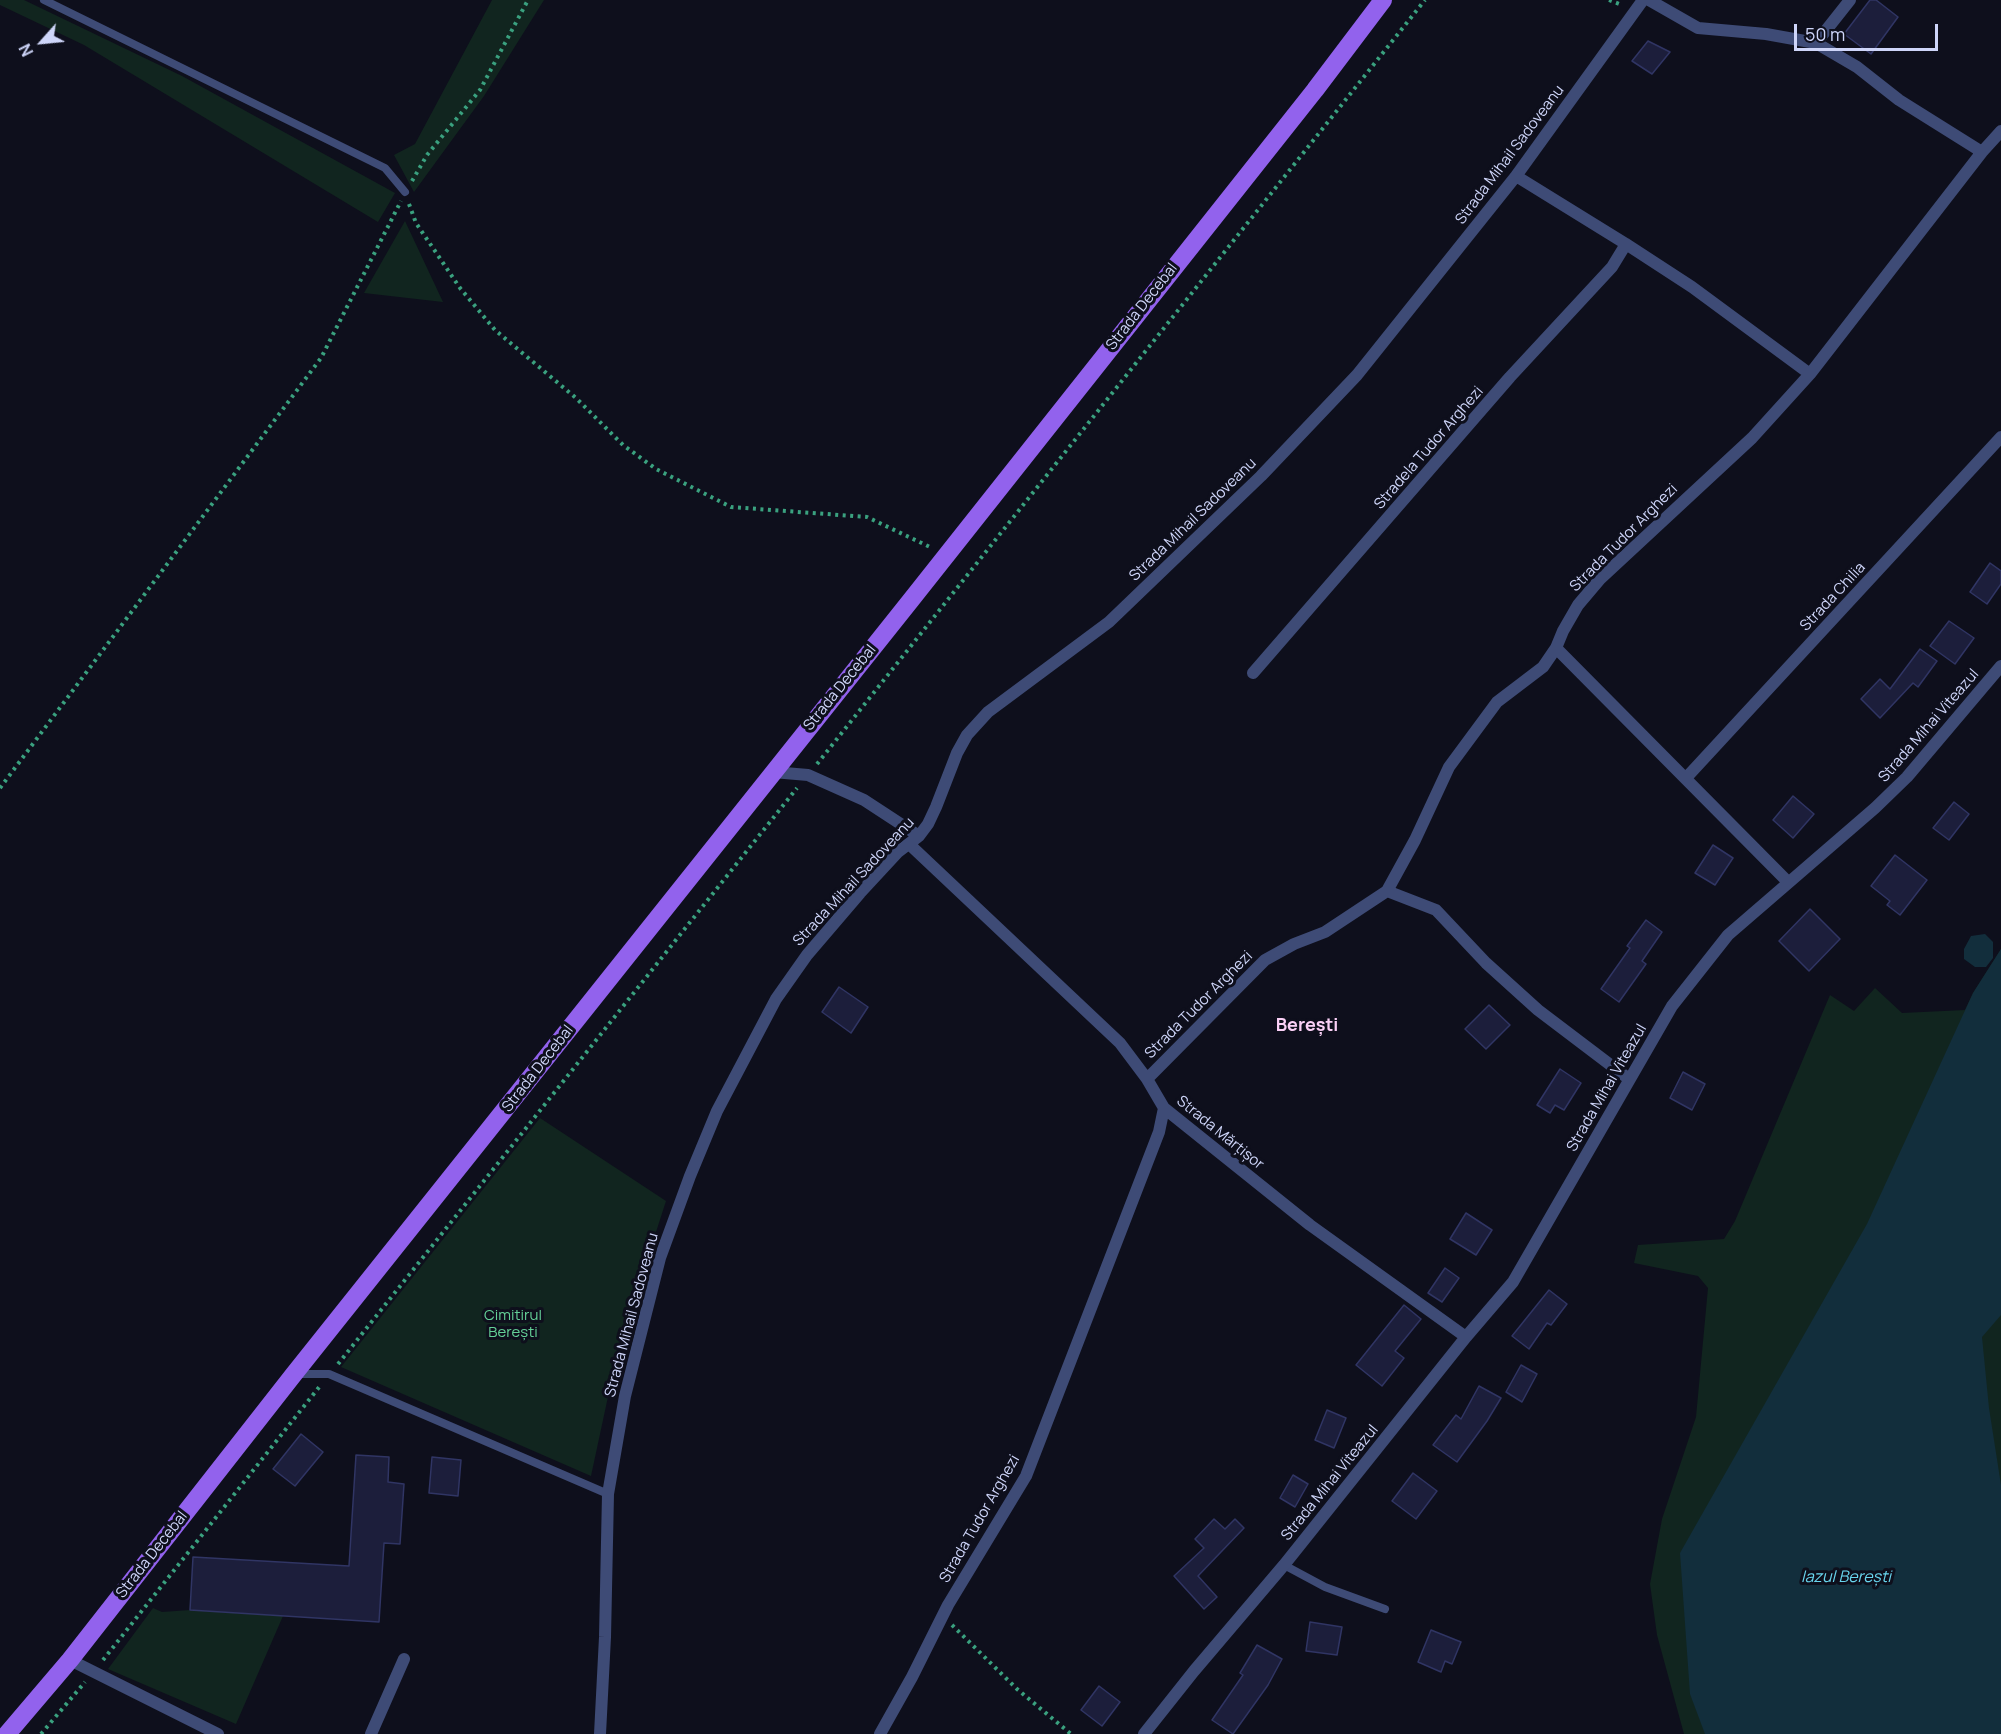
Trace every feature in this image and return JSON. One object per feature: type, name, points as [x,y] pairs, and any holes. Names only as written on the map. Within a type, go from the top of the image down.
[{"type":"main road","name":"Strada Decebal","points":[[7,1734],[69,1660],[1315,90],[1383,0]]},
{"type":"street","name":"Strada Mihail Sadoveanu","points":[[600,1734],[608,1494],[625,1396],[660,1258],[690,1176],[717,1111],[776,999],[807,955],[898,852],[919,836],[936,807],[957,753],[967,735],[988,712],[1109,622],[1261,476],[1364,367],[1516,176],[1643,0]]},
{"type":"street","points":[[1649,0],[1698,28],[1766,34],[1816,43],[1857,68],[1899,100],[1982,152]]},
{"type":"street","points":[[1816,43],[1850,0]]},
{"type":"street","name":"Strada Tudor Arghezi","points":[[1147,1079],[1265,960],[1294,944],[1325,932],[1387,891],[1415,840],[1449,767],[1497,702],[1543,667],[1556,648],[1578,605],[1600,579],[1752,438],[1810,374],[1982,152],[2001,131]]},
{"type":"street","points":[[1516,176],[1692,287],[1810,374]]},
{"type":"street","name":"Stradela Tudor Arghezi","points":[[1253,673],[1510,377],[1612,267],[1626,244]]},
{"type":"street","name":"Strada Chilia","points":[[1686,778],[2001,437]]},
{"type":"street","points":[[1556,648],[1788,882]]},
{"type":"street","name":"Strada Mihai Viteazul","points":[[1144,1734],[1284,1565],[1466,1337],[1514,1282],[1672,1006],[1728,935],[1875,808],[1907,777],[2001,666]]},
{"type":"street","points":[[773,772],[808,775],[864,800],[919,836]]},
{"type":"street","name":"Strada Mărțișor","points":[[909,844],[1120,1043],[1147,1079],[1164,1108],[1310,1226],[1466,1337]]},
{"type":"street","points":[[1387,891],[1436,910],[1486,963],[1538,1010],[1629,1079]]},
{"type":"street","name":"Strada Tudor Arghezi","points":[[879,1734],[912,1677],[943,1616],[1026,1476],[1159,1132],[1164,1108]]},
{"type":"street","points":[[371,1734],[404,1659]]},
{"type":"street","points":[[69,1660],[218,1734]]},
{"type":"lane","points":[[44,0],[385,168],[405,192]]},
{"type":"lane","points":[[294,1374],[329,1374],[608,1494]]},
{"type":"lane","name":"Strada Mihai Viteazul","points":[[1284,1565],[1325,1587],[1385,1609]]},
{"type":"path","points":[[0,788],[321,358],[405,192],[427,155],[480,90],[528,0]]},
{"type":"path","points":[[40,1734],[93,1672],[1425,0]]},
{"type":"path","points":[[405,192],[416,223],[460,288],[495,330],[576,398],[623,445],[656,469],[731,507],[867,517],[946,554]]},
{"type":"path","points":[[943,1616],[1017,1689],[1071,1734]]},
{"type":"green space","points":[[0,0],[24,0],[182,76],[395,193],[378,222],[84,45],[0,5]]},
{"type":"green space","points":[[492,0],[544,0],[484,96],[414,192],[394,155],[415,144]]},
{"type":"green space","points":[[405,221],[443,302],[364,293]]},
{"type":"green space","name":"Iazul Berești","points":[[2001,949],[2001,1734],[1684,1734],[1657,1635],[1650,1584],[1662,1519],[1696,1417],[1708,1288],[1698,1276],[1634,1263],[1638,1245],[1724,1239],[1735,1221],[1830,995],[1854,1011],[1875,988],[1902,1013],[1965,1010]]},
{"type":"green space","name":"Cimitirul Berești","points":[[540,1118],[666,1201],[618,1350],[591,1476],[341,1367]]},
{"type":"green space","points":[[153,1608],[162,1612],[190,1610],[283,1616],[236,1724],[108,1669]]},
{"type":"water","points":[[1985,934],[1993,942],[1993,958],[1986,967],[1975,967],[1964,959],[1964,949],[1971,936]]},
{"type":"water","name":"Iazul Berești","points":[[2001,949],[2001,1315],[1982,1337],[1989,1408],[2001,1485],[2001,1734],[1705,1734],[1690,1694],[1680,1553],[1867,1224],[1973,993]]},
{"type":"building","points":[[1870,0],[1876,0],[1898,17],[1871,54],[1844,34]]},
{"type":"building","points":[[1648,41],[1670,52],[1652,74],[1632,61]]},
{"type":"building","points":[[1990,563],[2001,571],[2001,584],[1987,604],[1970,592]]},
{"type":"building","points":[[1949,621],[1974,638],[1955,664],[1930,646]]},
{"type":"building","points":[[1920,649],[1937,661],[1918,687],[1913,683],[1880,718],[1861,699],[1880,679],[1890,689]]},
{"type":"building","points":[[1793,796],[1814,814],[1793,838],[1773,820]]},
{"type":"building","points":[[1954,802],[1969,814],[1949,840],[1933,828]]},
{"type":"building","points":[[1713,845],[1733,858],[1715,885],[1695,873]]},
{"type":"building","points":[[1895,855],[1927,880],[1900,915],[1887,905],[1890,901],[1871,886]]},
{"type":"building","points":[[1810,909],[1840,939],[1809,971],[1779,941]]},
{"type":"building","points":[[1646,920],[1662,932],[1642,961],[1646,964],[1619,1002],[1601,989],[1630,948],[1627,946]]},
{"type":"building","points":[[839,987],[868,1007],[851,1033],[822,1012]]},
{"type":"building","points":[[1489,1005],[1510,1025],[1486,1049],[1465,1029]]},
{"type":"building","points":[[1560,1069],[1581,1083],[1564,1110],[1555,1105],[1550,1113],[1537,1105]]},
{"type":"building","points":[[1683,1072],[1705,1084],[1692,1110],[1670,1098]]},
{"type":"building","points":[[1466,1213],[1492,1230],[1476,1255],[1450,1239]]},
{"type":"building","points":[[1445,1268],[1459,1278],[1442,1302],[1428,1293]]},
{"type":"building","points":[[1549,1290],[1567,1304],[1551,1325],[1547,1323],[1529,1349],[1512,1336]]},
{"type":"building","points":[[1404,1305],[1421,1319],[1395,1351],[1404,1358],[1382,1386],[1356,1365]]},
{"type":"building","points":[[1521,1365],[1537,1374],[1522,1402],[1506,1392]]},
{"type":"building","points":[[1479,1386],[1501,1398],[1457,1462],[1433,1445],[1456,1415],[1461,1419]]},
{"type":"building","points":[[1327,1410],[1346,1418],[1334,1448],[1315,1440]]},
{"type":"building","points":[[301,1434],[323,1452],[295,1486],[273,1469]]},
{"type":"building","points":[[356,1455],[389,1457],[388,1482],[404,1484],[400,1544],[384,1543],[379,1622],[190,1610],[193,1557],[349,1566]]},
{"type":"building","points":[[432,1457],[461,1460],[458,1496],[429,1493]]},
{"type":"building","points":[[1413,1473],[1437,1491],[1416,1519],[1392,1501]]},
{"type":"building","points":[[1293,1475],[1308,1484],[1295,1507],[1280,1498]]},
{"type":"building","points":[[1214,1519],[1225,1529],[1235,1519],[1244,1528],[1198,1576],[1217,1597],[1204,1609],[1174,1576],[1204,1548],[1195,1539]]},
{"type":"building","points":[[1310,1622],[1342,1627],[1337,1655],[1306,1651]]},
{"type":"building","points":[[1431,1630],[1461,1642],[1452,1664],[1445,1661],[1441,1672],[1418,1662]]},
{"type":"building","points":[[1257,1645],[1282,1659],[1268,1685],[1233,1734],[1212,1720],[1243,1675],[1240,1673]]},
{"type":"building","points":[[1099,1686],[1120,1702],[1102,1726],[1081,1710]]},
{"type":"district","name":"Berești","points":[[1307,1026]]}]
